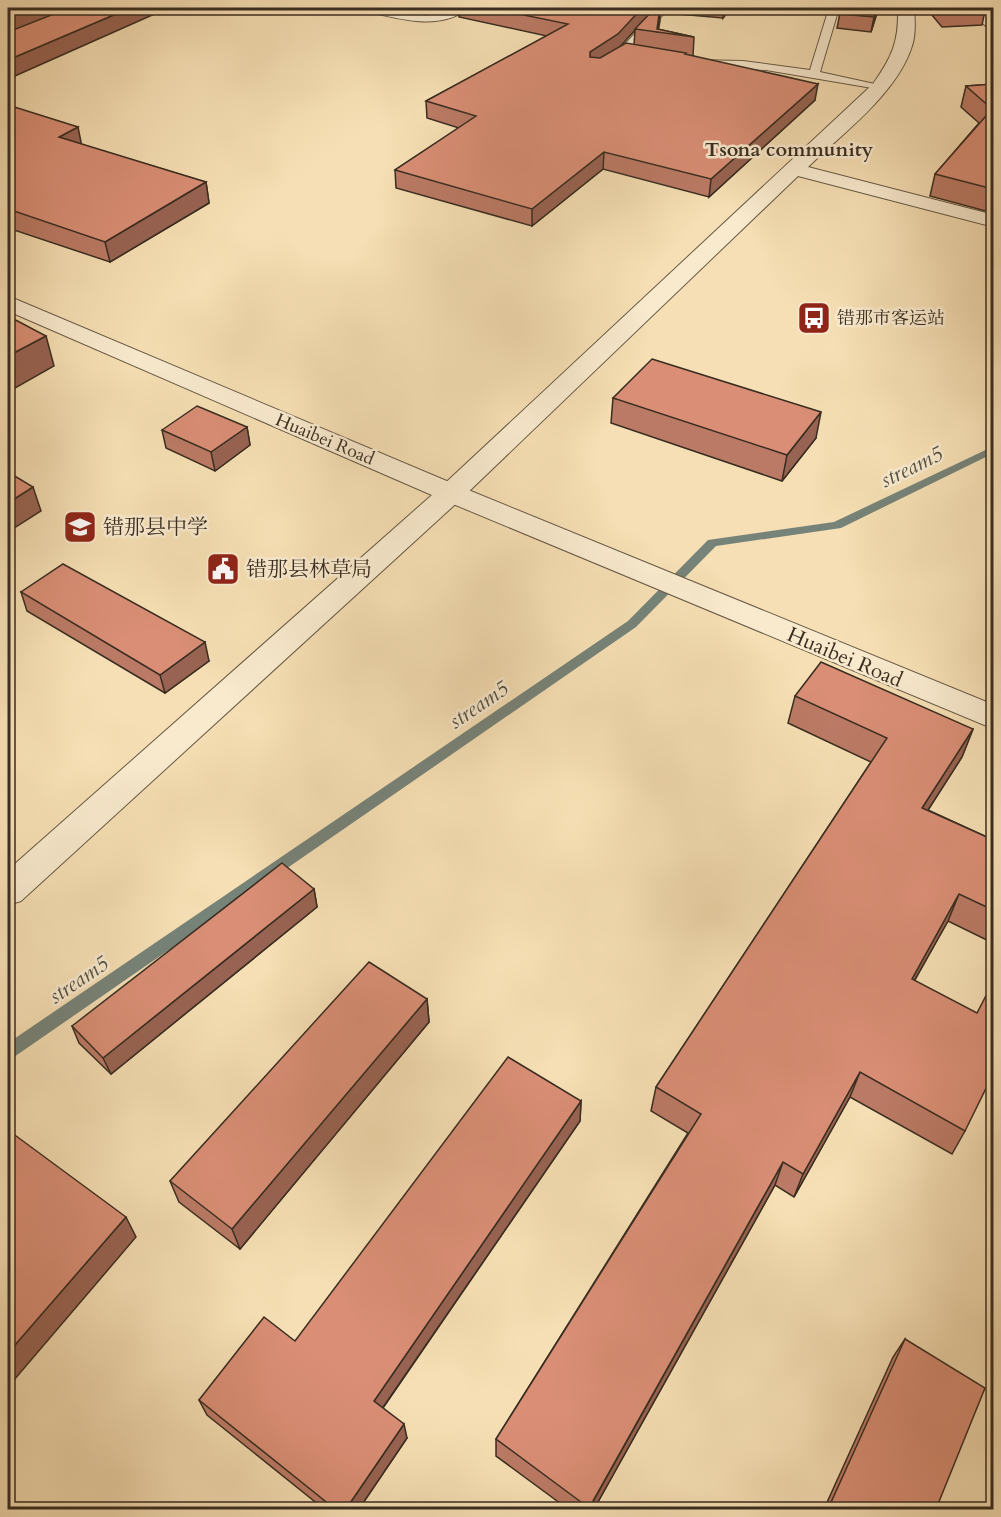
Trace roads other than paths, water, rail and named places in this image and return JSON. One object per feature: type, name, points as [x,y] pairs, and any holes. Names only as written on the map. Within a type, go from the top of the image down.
[{"type":"street","points":[[8,891],[451,493],[880,88],[902,54],[908,35],[906,8]]},
{"type":"street","points":[[974,8],[993,24]]},
{"type":"street","points":[[794,170],[993,221]]},
{"type":"street","name":"Huaibei Road","points":[[8,303],[451,493],[993,718]]},
{"type":"lane","points":[[373,8],[377,11],[421,19],[442,17],[463,8]]},
{"type":"lane","points":[[604,65],[628,55],[663,8]]},
{"type":"lane","points":[[814,73],[834,8]]},
{"type":"lane","points":[[688,64],[730,63],[814,73],[880,88]]},
{"type":"waterway","name":"stream5","points":[[8,1052],[632,624],[712,543],[837,525],[994,449]]},
{"type":"place","name":"错那市客运站","points":[[814,318]]},
{"type":"place","name":"错那县中学","points":[[80,527]]},
{"type":"place","name":"错那县林草局","points":[[223,569]]},
{"type":"district","name":"Tsona community","points":[[789,149]]}]
